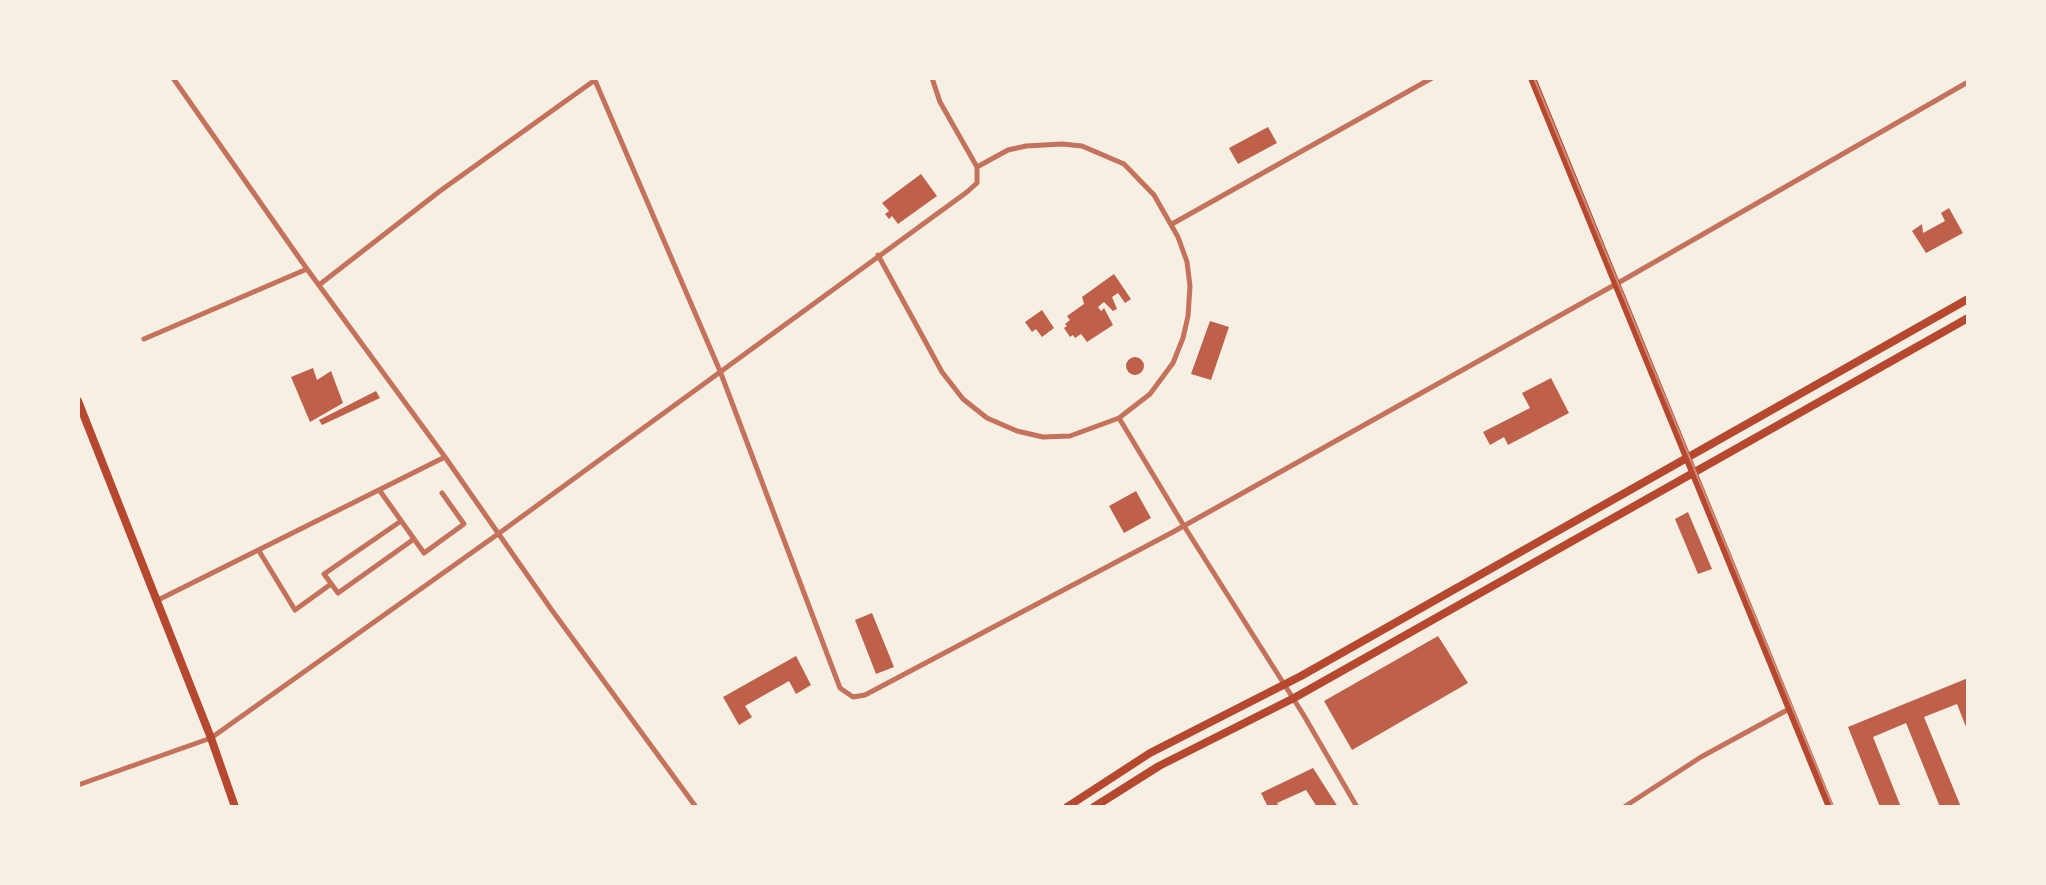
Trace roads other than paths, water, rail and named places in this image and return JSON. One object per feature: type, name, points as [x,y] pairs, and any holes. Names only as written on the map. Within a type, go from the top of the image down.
[{"type":"main road","points":[[1532,78],[1830,807]]},
{"type":"main road","points":[[1067,807],[1150,753],[1286,685],[1968,299]]},
{"type":"main road","points":[[1094,807],[1159,766],[1294,698],[1968,318]]},
{"type":"main road","points":[[78,401],[211,738],[235,807]]},
{"type":"street","points":[[173,78],[307,269],[696,807]]},
{"type":"street","points":[[78,785],[211,738],[498,534],[977,183],[977,167],[940,102],[932,78]]},
{"type":"street","points":[[1172,224],[1432,78]]},
{"type":"street","points":[[319,285],[440,191],[594,79],[720,371],[840,688],[853,697],[865,695],[1184,526],[1968,82]]},
{"type":"street","points":[[878,255],[942,372],[963,399],[987,418],[1017,431],[1043,437],[1070,436],[1119,418],[1150,394],[1173,363],[1183,338],[1190,286],[1187,262],[1172,224],[1154,195],[1124,164],[1082,146],[1026,146],[1008,150],[977,167]]},
{"type":"street","points":[[144,339],[307,269]]},
{"type":"street","points":[[1119,418],[1294,698],[1357,807]]},
{"type":"street","points":[[156,601],[445,457]]},
{"type":"street","points":[[380,491],[424,553],[464,524],[442,493]]},
{"type":"street","points":[[401,521],[324,574],[331,584],[338,593],[414,539]]},
{"type":"street","points":[[259,551],[295,610],[331,584]]},
{"type":"street","points":[[1624,807],[1701,757],[1790,708]]},
{"type":"tram line","points":[[1534,78],[1833,807]]}]
